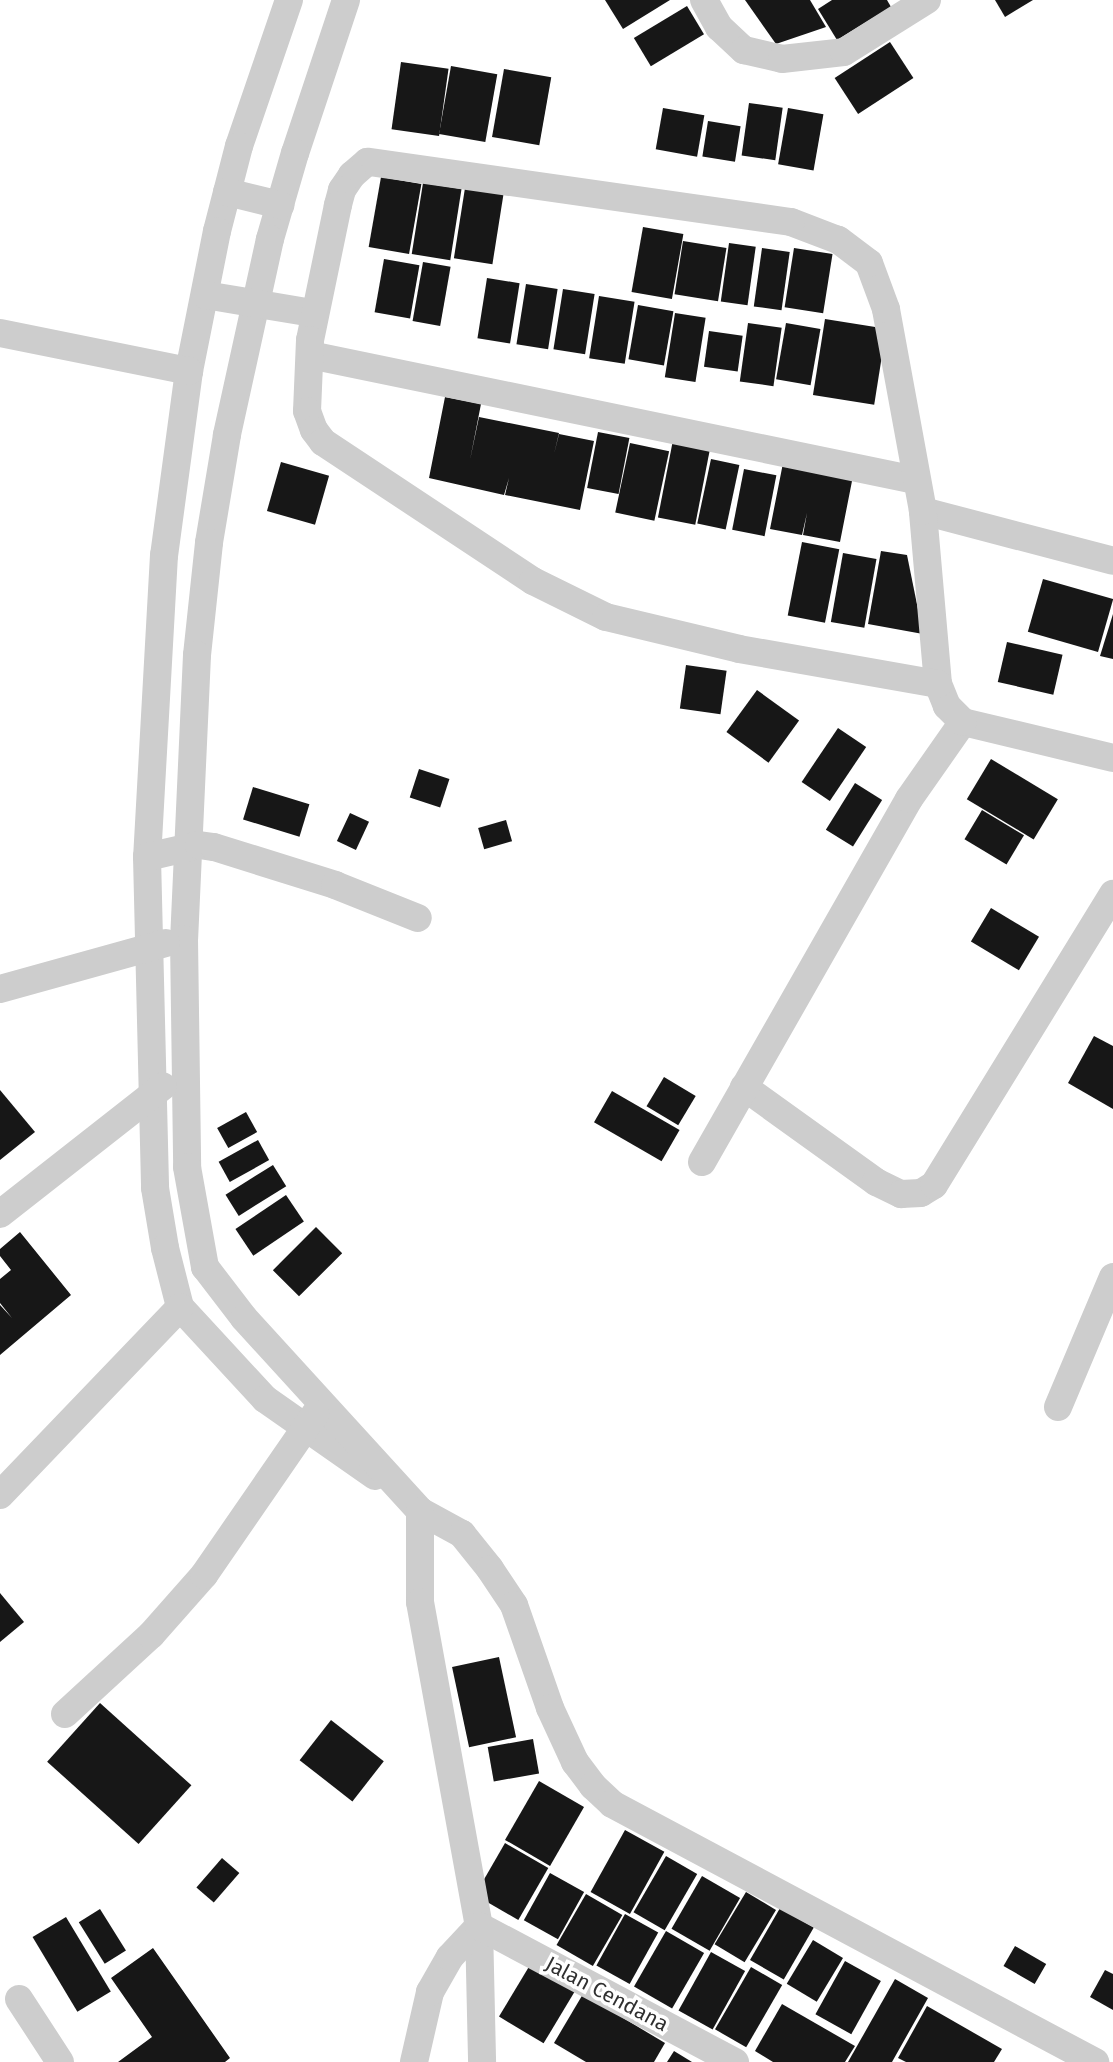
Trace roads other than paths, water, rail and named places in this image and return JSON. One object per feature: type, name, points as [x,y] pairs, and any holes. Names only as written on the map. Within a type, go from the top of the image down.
[{"type":"street","points":[[289,0],[239,146],[227,192],[189,371],[164,555],[147,857],[148,947],[155,1188],[165,1248],[180,1307],[265,1399],[413,1504],[462,1534],[508,1596],[528,1642],[550,1708],[575,1762],[593,1786],[612,1804],[1095,2062]]},
{"type":"street","points":[[346,0],[280,205],[227,435],[209,544],[197,655],[184,939],[187,1167],[205,1267],[244,1318],[413,1504],[420,1602],[479,1926],[482,2062]]},
{"type":"street","points":[[704,0],[719,27],[744,50],[782,59],[844,52],[898,7],[927,0]]},
{"type":"street","points":[[938,684],[848,671],[738,649],[606,617],[533,581],[323,442],[314,430],[307,411],[313,313],[342,190],[367,162],[791,222],[838,240],[869,263],[886,309],[903,392],[915,480],[923,511],[938,684],[947,706],[963,722],[1113,758]]},
{"type":"street","points":[[227,192],[280,205]]},
{"type":"street","points":[[205,295],[313,313]]},
{"type":"street","points":[[0,333],[189,371]]},
{"type":"street","points":[[310,355],[915,480]]},
{"type":"street","points":[[923,511],[1113,561]]},
{"type":"street","points":[[702,1162],[909,799],[963,722]]},
{"type":"street","points":[[147,857],[188,847],[214,847],[335,885],[418,918]]},
{"type":"street","points":[[744,1087],[876,1182],[901,1194],[921,1193],[934,1185],[1113,894]]},
{"type":"street","points":[[0,989],[184,939]]},
{"type":"street","points":[[0,1214],[154,1092],[186,1070]]},
{"type":"street","points":[[1058,1407],[1113,1277]]},
{"type":"street","points":[[0,1496],[180,1307]]},
{"type":"street","points":[[65,1714],[151,1635],[204,1575],[323,1403]]},
{"type":"street","points":[[414,2062],[430,1992],[450,1957],[479,1926]]},
{"type":"street","name":"Jalan Cendana","points":[[479,1926],[735,2062]]},
{"type":"street","points":[[19,1999],[60,2062]]}]
